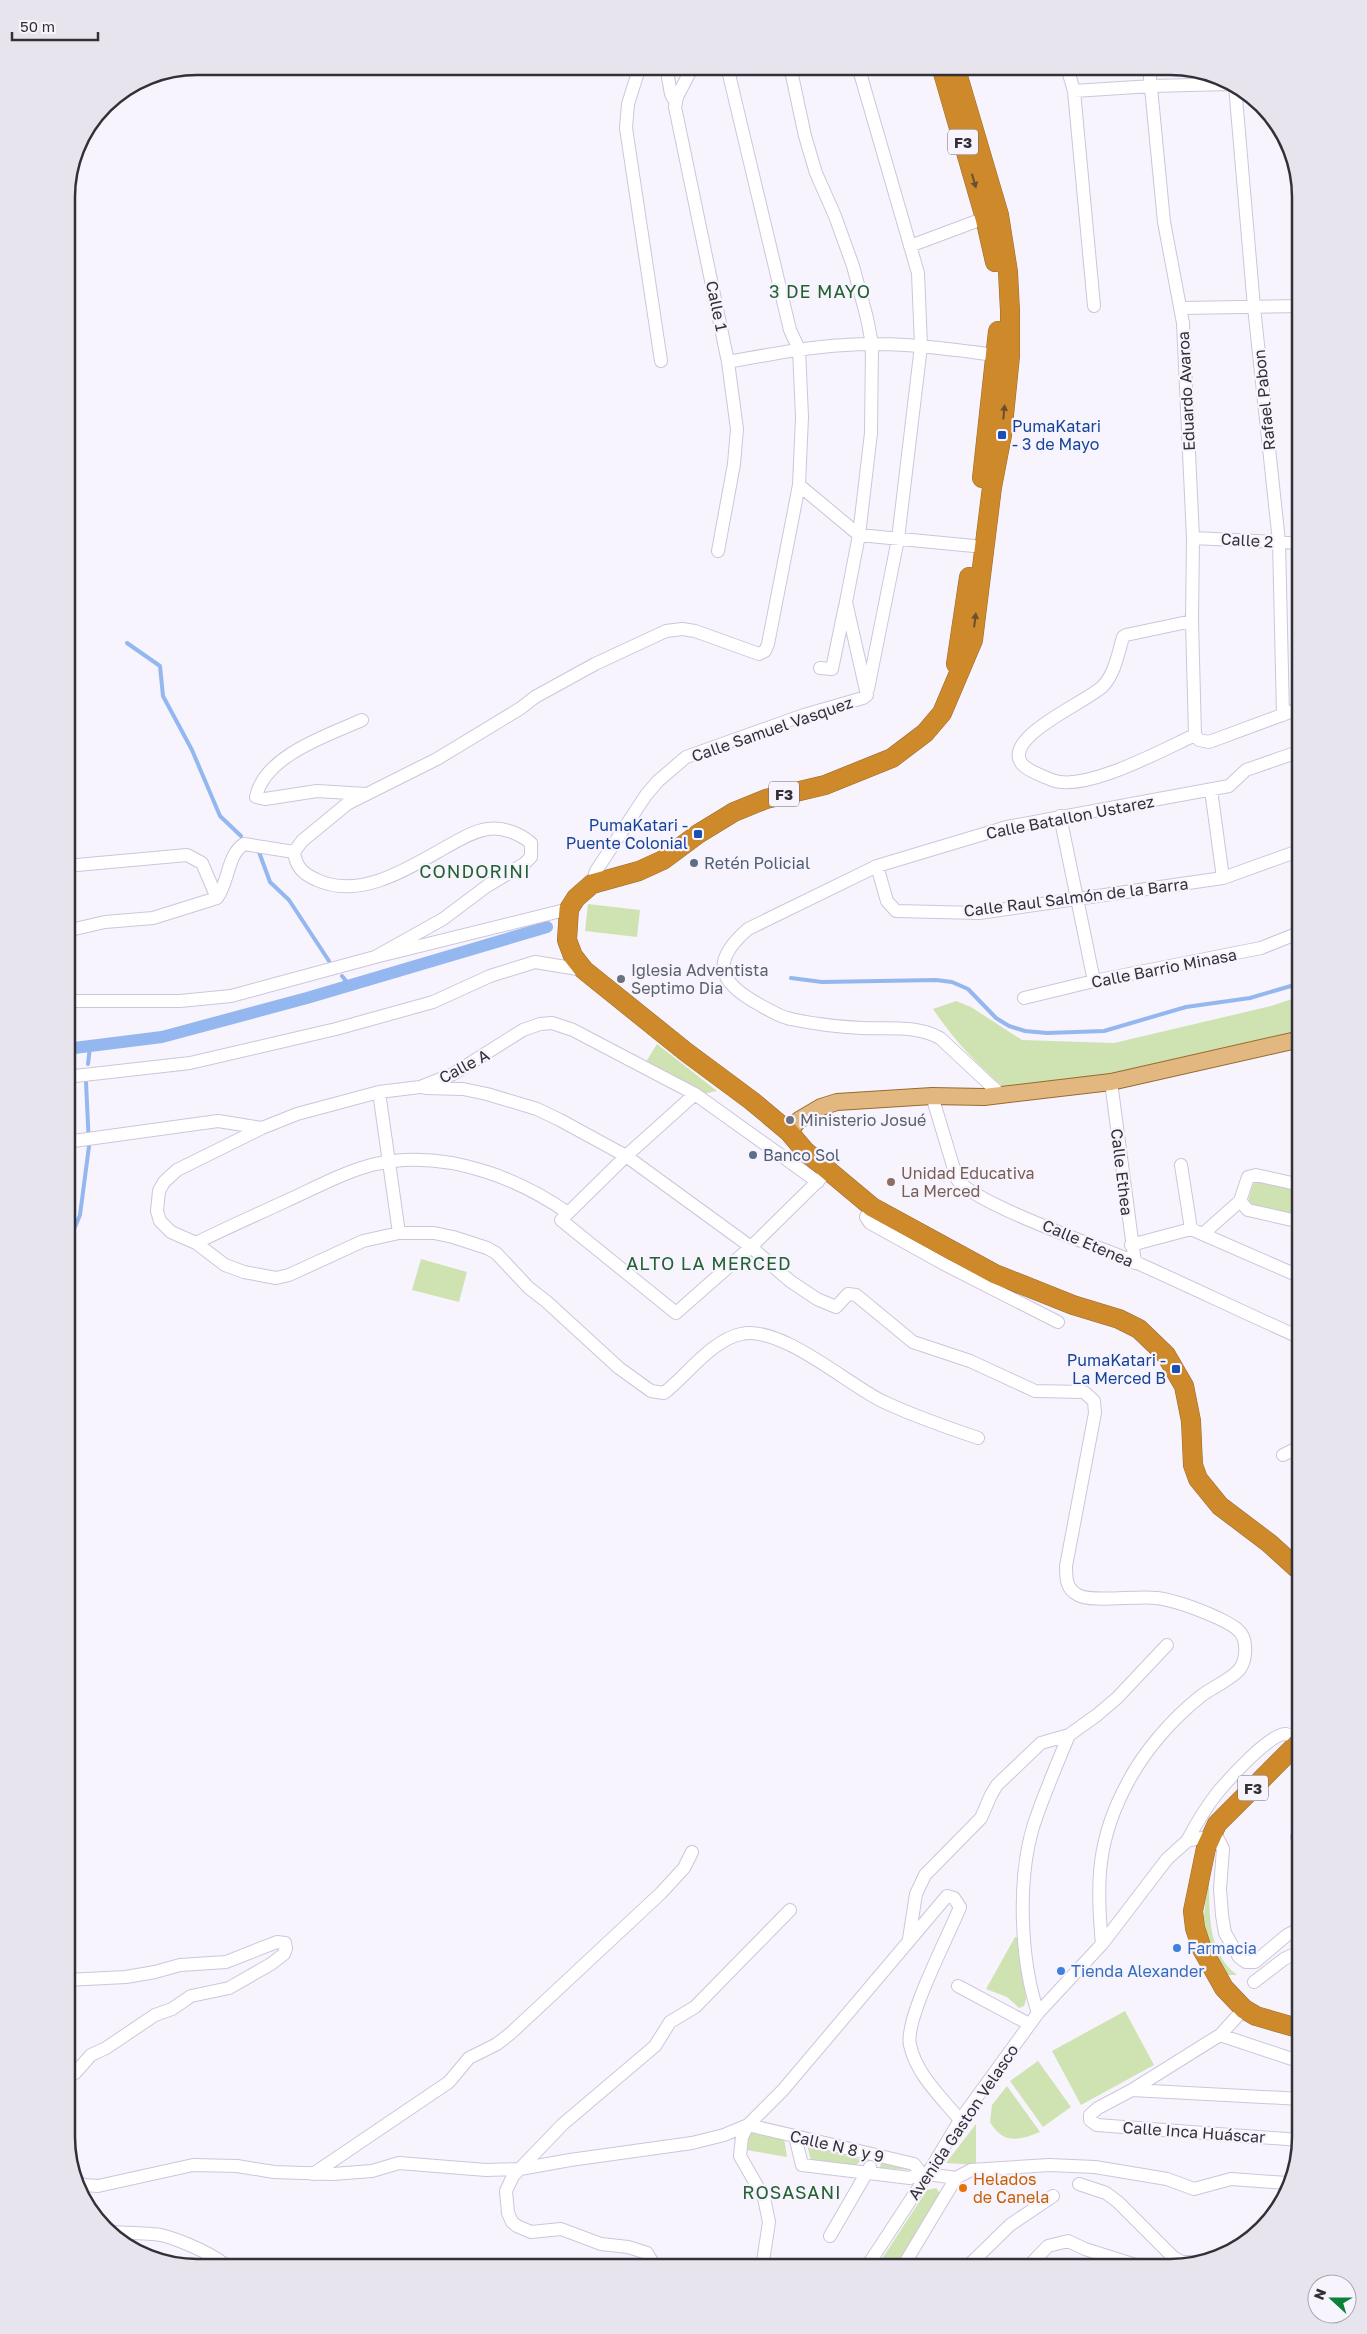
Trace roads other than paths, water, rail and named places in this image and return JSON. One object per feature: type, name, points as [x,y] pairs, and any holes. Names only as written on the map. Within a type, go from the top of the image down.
[{"type":"highway","name":"F3","points":[[944,75],[992,216]]},
{"type":"highway","name":"F3","points":[[569,913],[576,898],[592,884],[639,871],[663,860],[712,825],[734,812],[758,802],[825,785],[892,758],[925,733],[942,713],[973,640],[979,547],[1003,356],[992,216],[956,75]]},
{"type":"highway","points":[[569,913],[568,940],[573,956],[584,970],[789,1132],[823,1176],[872,1207],[995,1274],[1073,1305],[1119,1319],[1139,1329],[1166,1355],[1184,1386],[1192,1421],[1193,1465],[1198,1479],[1220,1506],[1269,1543],[1292,1564]]},
{"type":"highway","name":"F3","points":[[1292,1749],[1217,1824],[1206,1848],[1193,1911],[1195,1928],[1202,1949],[1216,1976],[1244,2009],[1270,2022],[1292,2027]]},
{"type":"main road","points":[[789,1132],[800,1120],[821,1107],[837,1102],[932,1096],[984,1097],[1111,1082],[1292,1041]]},
{"type":"street","points":[[637,75],[628,104],[626,128],[661,361]]},
{"type":"street","name":"Calle 1","points":[[668,75],[671,94],[676,103],[676,115],[728,362],[737,429],[734,464],[718,550]]},
{"type":"street","points":[[676,103],[689,75]]},
{"type":"street","points":[[375,957],[443,919],[487,886],[524,864],[531,857],[531,842],[509,830],[489,829],[455,842],[401,872],[374,882],[346,886],[329,885],[306,875],[296,862],[294,852],[302,841],[336,812],[366,794],[438,759],[521,708],[535,697],[595,664],[666,631],[682,629],[695,631],[759,654],[765,650],[771,636],[799,485],[802,417],[799,350],[790,330],[730,75]]},
{"type":"street","points":[[795,75],[813,164],[852,266],[867,318],[872,344],[871,433],[859,535],[832,669],[820,668]]},
{"type":"street","points":[[861,75],[918,273],[921,346],[898,539],[867,695]]},
{"type":"street","points":[[1070,75],[1074,91],[1094,306]]},
{"type":"street","name":"Eduardo Avaroa","points":[[1151,75],[1164,222],[1181,308],[1193,538],[1192,621],[1195,735]]},
{"type":"street","points":[[1074,91],[1216,84]]},
{"type":"street","name":"Rafael Pabon","points":[[1236,95],[1254,307],[1280,542],[1283,715]]},
{"type":"street","points":[[910,246],[992,216]]},
{"type":"street","points":[[1181,308],[1292,306]]},
{"type":"street","points":[[728,362],[799,350],[872,344],[921,346],[1003,356]]},
{"type":"street","points":[[799,485],[859,535],[979,547]]},
{"type":"street","name":"Calle 2","points":[[1193,538],[1292,543]]},
{"type":"street","points":[[846,602],[867,695]]},
{"type":"street","points":[[1192,621],[1123,637],[1114,668],[1102,688],[1033,733],[1019,750],[1019,758],[1027,768],[1056,781],[1079,782],[1110,774],[1195,735],[1199,740],[1209,742],[1292,712]]},
{"type":"street","name":"Calle Samuel Vasquez","points":[[592,884],[596,871],[646,795],[658,781],[686,757],[804,716],[863,698],[867,695]]},
{"type":"street","points":[[362,720],[315,740],[285,757],[274,765],[257,791],[256,797],[265,799],[317,791],[366,794]]},
{"type":"street","name":"Calle Batallon Ustarez","points":[[1001,1095],[940,1038],[930,1033],[908,1029],[862,1028],[788,1019],[739,992],[726,978],[722,966],[723,959],[737,938],[757,924],[877,866],[1007,827],[1229,786],[1246,770],[1292,754]]},
{"type":"street","points":[[1211,790],[1223,878]]},
{"type":"street","points":[[1060,816],[1094,981]]},
{"type":"street","points":[[75,929],[104,922],[153,918],[217,898],[224,889],[234,855],[244,844],[294,852]]},
{"type":"street","name":"Calle Raul Salmón de la Barra","points":[[877,866],[887,902],[896,911],[979,913],[1223,878],[1292,853]]},
{"type":"street","points":[[75,865],[187,854],[202,863],[217,898]]},
{"type":"street","points":[[75,1001],[180,1001],[231,996],[375,957],[569,913]]},
{"type":"street","name":"Calle Barrio Minasa","points":[[1024,998],[1094,981],[1262,948],[1292,936]]},
{"type":"street","points":[[75,1076],[190,1063],[336,1029],[433,1002],[490,976],[535,962],[584,970]]},
{"type":"street","name":"Calle A","points":[[196,1243],[171,1232],[160,1221],[157,1211],[158,1191],[164,1182],[177,1170],[262,1128],[297,1114],[379,1092],[420,1087],[461,1070],[523,1030],[552,1023],[572,1030],[695,1094],[823,1176]]},
{"type":"street","name":"Calle Ethea","points":[[1111,1082],[1131,1245],[1135,1262]]},
{"type":"street","points":[[420,1087],[463,1089],[536,1109],[626,1156],[751,1247],[790,1281],[826,1305],[836,1307],[848,1294],[856,1295],[913,1342],[970,1361],[1034,1391],[1074,1391],[1089,1396],[1094,1401],[1095,1413],[1066,1566],[1066,1581],[1069,1588],[1079,1596],[1092,1598],[1156,1598],[1177,1602],[1226,1622],[1240,1631],[1244,1639],[1244,1660],[1240,1670],[1202,1695],[1180,1715],[1144,1756],[1128,1783],[1109,1827],[1101,1854],[1098,1883],[1102,1944]]},
{"type":"street","points":[[379,1092],[390,1161],[398,1233]]},
{"type":"street","points":[[695,1094],[626,1156],[561,1220],[676,1313],[751,1247],[823,1176]]},
{"type":"street","name":"Calle Etenea","points":[[932,1096],[957,1179],[966,1189],[1004,1208],[1135,1262],[1292,1334]]},
{"type":"street","points":[[75,1140],[218,1121],[262,1128]]},
{"type":"street","points":[[568,1213],[545,1197],[527,1188],[454,1163],[428,1160],[390,1161],[325,1182],[196,1243],[225,1264],[244,1272],[276,1278],[290,1275],[363,1241],[398,1233],[434,1233],[453,1237],[496,1253],[529,1288],[619,1368],[651,1391],[664,1393],[727,1340],[742,1334],[760,1334],[806,1353],[883,1402],[978,1438]]},
{"type":"street","points":[[1181,1164],[1191,1229]]},
{"type":"street","points":[[1204,1233],[1240,1201],[1245,1180],[1250,1176],[1256,1175],[1292,1183]]},
{"type":"street","points":[[1240,1201],[1248,1210],[1292,1220]]},
{"type":"street","points":[[872,1207],[866,1217],[870,1223],[944,1264],[1058,1322]]},
{"type":"street","points":[[1131,1245],[1191,1229],[1204,1233],[1292,1273]]},
{"type":"street","points":[[1283,1455],[1292,1450]]},
{"type":"street","points":[[909,1939],[916,1894],[925,1874],[982,1818],[997,1785],[1029,1754],[1048,1739],[1069,1735],[1117,1698],[1167,1645]]},
{"type":"street","points":[[1187,1841],[1218,1792],[1249,1759],[1275,1737],[1285,1734],[1292,1736]]},
{"type":"street","points":[[1038,2013],[1032,1996],[1025,1935],[1024,1873],[1034,1826],[1069,1735]]},
{"type":"street","points":[[1187,1841],[1212,1836],[1218,1839],[1223,1849],[1220,1890],[1222,1915],[1225,1933],[1239,1957],[1252,1963],[1292,1934]]},
{"type":"street","name":"Avenida Gaston Velasco","points":[[872,2259],[960,2120],[1029,2024],[1102,1944],[1167,1859],[1187,1841]]},
{"type":"street","points":[[313,2174],[449,2082],[469,2058],[497,2044],[511,2033],[661,1893],[684,1868],[692,1852]]},
{"type":"street","points":[[763,2259],[769,2222],[764,2198],[740,2156],[742,2137],[748,2125],[783,2090],[942,1900],[948,1896],[954,1898],[960,1907],[914,2012],[908,2032],[910,2046],[917,2065],[960,2120]]},
{"type":"street","points":[[651,2259],[647,2253],[628,2247],[601,2244],[561,2229],[530,2232],[517,2226],[512,2222],[506,2204],[510,2181],[564,2124],[655,2046],[670,2022],[695,2007],[790,1910]]},
{"type":"street","points":[[75,1980],[126,1977],[180,1965],[226,1962],[278,1942],[285,1943],[286,1948],[284,1954],[271,1964],[229,1988],[191,1996],[172,2009],[155,2015],[106,2048],[91,2055],[75,2073]]},
{"type":"street","points":[[1278,1943],[1292,1949]]},
{"type":"street","points":[[1254,1982],[1284,1959],[1292,1956]]},
{"type":"street","points":[[958,1986],[1029,2024]]},
{"type":"street","points":[[1132,2090],[1220,2035],[1244,2009]]},
{"type":"street","points":[[1220,2035],[1292,2059]]},
{"type":"street","points":[[1132,2090],[1292,2099]]},
{"type":"street","name":"Calle Inca Huáscar","points":[[1132,2090],[1093,2111],[1090,2120],[1097,2125],[1292,2139]]},
{"type":"street","points":[[85,2185],[98,2186],[193,2165],[237,2166],[274,2172],[313,2174],[350,2174],[399,2163],[486,2170],[520,2169],[692,2143],[724,2135],[748,2125]]},
{"type":"street","name":"Calle N 8 y 9","points":[[748,2125],[914,2164],[924,2174]]},
{"type":"street","points":[[795,2136],[802,2165],[910,2178],[924,2174],[956,2178]]},
{"type":"street","points":[[830,2236],[876,2155]]},
{"type":"street","points":[[907,2259],[956,2178],[971,2170],[1049,2165],[1095,2167],[1167,2179],[1194,2189],[1231,2179],[1283,2183]]},
{"type":"street","points":[[1079,2184],[1106,2194],[1127,2211],[1177,2259]]},
{"type":"street","points":[[975,2259],[1010,2225],[1053,2196]]},
{"type":"street","points":[[121,2232],[153,2234],[170,2238],[213,2259]]},
{"type":"street","points":[[1036,2259],[1048,2246],[1068,2241],[1085,2249],[1117,2259]]},
{"type":"waterway","points":[[127,643],[160,666],[163,696],[192,750],[220,816],[241,836]]},
{"type":"waterway","points":[[259,852],[270,882],[289,900],[329,961]]},
{"type":"waterway","points":[[75,1048],[162,1037],[307,998],[547,927]]},
{"type":"waterway","points":[[342,976],[350,986]]},
{"type":"waterway","points":[[791,978],[822,982],[936,980],[952,982],[968,989],[996,1018],[1009,1026],[1025,1031],[1047,1033],[1104,1031],[1186,1007],[1250,998],[1292,986]]},
{"type":"waterway","points":[[88,1064],[90,1047]]},
{"type":"waterway","points":[[75,1227],[80,1215],[89,1146],[86,1082]]},
{"type":"place","name":"PumaKatari - 3 de Mayo","points":[[1002,435]]},
{"type":"place","name":"PumaKatari - Puente Colonial","points":[[698,834]]},
{"type":"place","name":"Retén Policial","points":[[694,863]]},
{"type":"place","name":"Iglesia Adventista Septimo Dia","points":[[621,979]]},
{"type":"place","name":"Ministerio Josué","points":[[790,1120]]},
{"type":"place","name":"Banco Sol","points":[[753,1155]]},
{"type":"place","name":"Unidad Educativa La Merced","points":[[891,1182]]},
{"type":"place","name":"PumaKatari - La Merced B","points":[[1176,1369]]},
{"type":"place","name":"Farmacia","points":[[1177,1948]]},
{"type":"place","name":"Tienda Alexander","points":[[1061,1971]]},
{"type":"place","name":"Helados de Canela","points":[[963,2188]]},
{"type":"district","name":"3 DE MAYO","points":[[820,291]]},
{"type":"district","name":"CONDORINI","points":[[475,871]]},
{"type":"district","name":"ALTO LA MERCED","points":[[709,1263]]},
{"type":"district","name":"ROSASANI","points":[[792,2192]]}]
